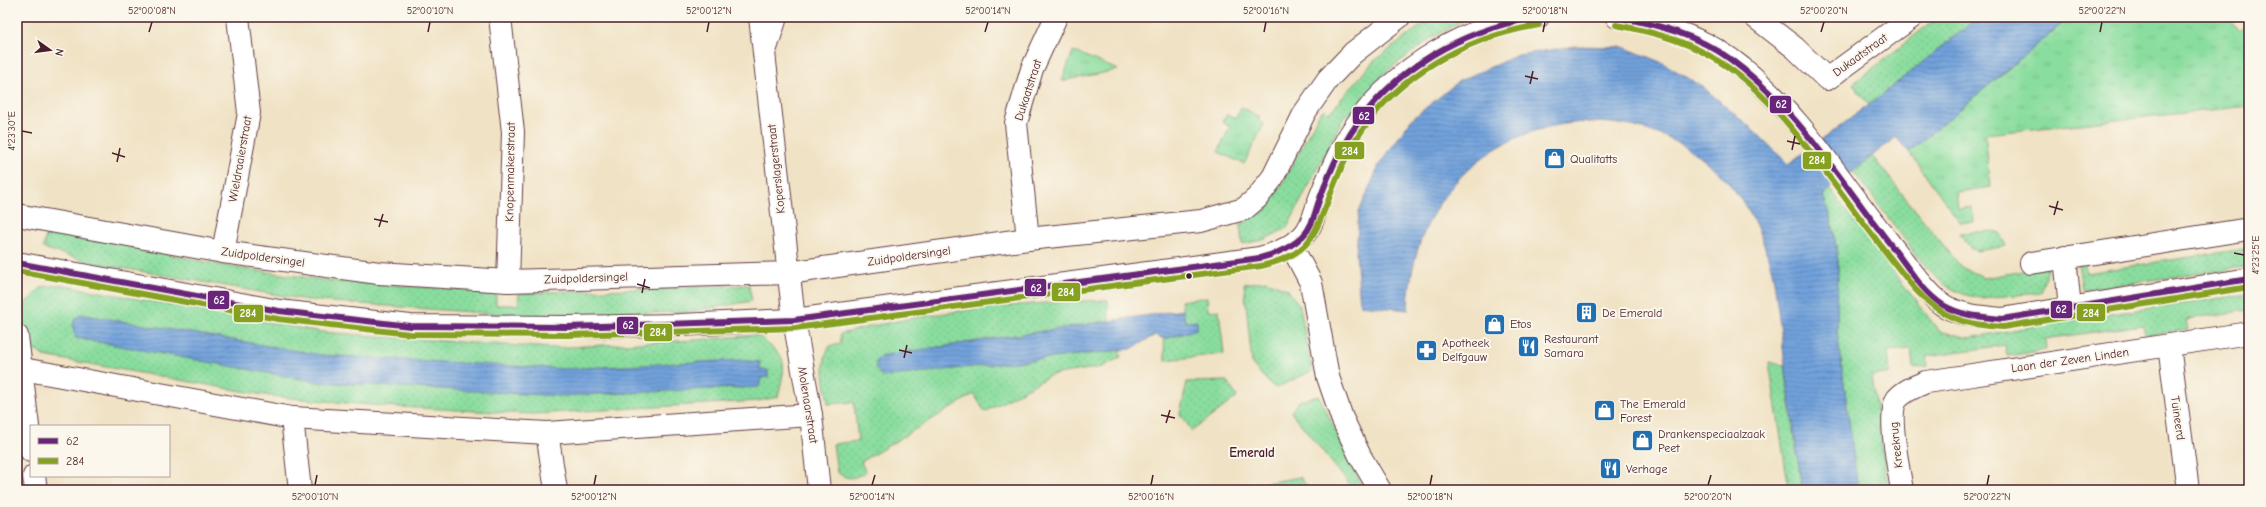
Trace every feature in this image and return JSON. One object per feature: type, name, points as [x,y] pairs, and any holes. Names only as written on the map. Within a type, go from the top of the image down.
[{"type":"street","name":"Wieldraaierstraat","points":[[223,252],[249,113],[238,17]]},
{"type":"street","name":"Knopenmakerstraat","points":[[500,17],[513,132],[508,281]]},
{"type":"street","name":"Koperslagerstraat","points":[[760,17],[794,320]]},
{"type":"street","points":[[764,55],[776,17]]},
{"type":"street","name":"Dukaatstraat","points":[[1028,239],[1016,122],[1032,69],[1056,17]]},
{"type":"street","name":"Zuidpoldersingel","points":[[17,214],[223,252],[380,273],[508,281],[788,273],[1028,239],[1201,221],[1228,215],[1244,209],[1257,198],[1273,177],[1305,112],[1328,79],[1353,53],[1399,17]]},
{"type":"street","points":[[17,264],[279,311],[410,326],[679,325],[794,320],[1229,263],[1276,254],[1303,236],[1312,221],[1332,168],[1357,124],[1388,88],[1431,55],[1466,37],[1512,20],[1538,17]]},
{"type":"street","points":[[1617,17],[1639,21],[1681,34],[1711,48],[1741,66],[1771,93],[1805,132],[1873,221],[1925,286],[1943,305],[1970,316],[2002,318],[2249,279]]},
{"type":"street","name":"Dukaatstraat","points":[[1755,17],[1796,48],[1827,79],[1912,17]]},
{"type":"street","points":[[2031,263],[2249,229]]},
{"type":"street","points":[[1291,245],[1311,283],[1328,377],[1342,418],[1360,456],[1380,490]]},
{"type":"street","points":[[2065,257],[2070,308]]},
{"type":"street","name":"Molenaarstraat","points":[[794,320],[810,415],[819,490]]},
{"type":"street","name":"Laan der Zeven Linden","points":[[1896,400],[1907,390],[1926,382],[2249,333]]},
{"type":"street","points":[[17,336],[19,368],[30,444]]},
{"type":"street","name":"Tuineerd","points":[[2169,346],[2188,490]]},
{"type":"street","points":[[19,368],[292,418],[547,433],[810,415]]},
{"type":"street","name":"Kreekrug","points":[[1896,400],[1892,419],[1902,490]]},
{"type":"street","points":[[292,418],[300,490]]},
{"type":"street","points":[[547,433],[556,490]]},
{"type":"street","points":[[34,477],[36,490]]},
{"type":"green space","points":[[1438,17],[1477,17],[1462,21],[1433,37],[1388,70],[1341,122],[1287,228],[1263,240],[1242,244],[1240,225],[1268,208],[1319,114],[1324,109],[1329,113],[1374,61],[1422,25]]},
{"type":"green space","points":[[1938,17],[1979,17],[1869,105],[1853,84]]},
{"type":"green space","points":[[2070,17],[2229,17],[2240,31],[2249,24],[2249,106],[1985,134],[1991,187],[1956,192],[1958,209],[1972,207],[1974,222],[1960,222],[1909,152]]},
{"type":"green space","points":[[1073,51],[1118,70],[1062,81]]},
{"type":"green space","points":[[1241,107],[1260,117],[1258,120],[1264,124],[1244,164],[1218,152],[1230,127],[1222,122],[1227,114],[1236,118]]},
{"type":"green space","points":[[1872,156],[1961,267],[1983,278],[2047,267],[2041,293],[1980,298],[1962,294],[1945,285],[1927,269],[1853,171]]},
{"type":"green space","points":[[1830,189],[1939,331],[1969,338],[2063,321],[2249,294],[2249,310],[2186,319],[2188,330],[2145,335],[2143,325],[2045,339],[2046,350],[2007,356],[2005,345],[1927,356],[1928,366],[1913,368],[1911,349],[1888,351],[1890,373],[1872,376],[1888,490],[1858,490],[1837,331],[1838,261],[1833,227],[1823,195]]},
{"type":"green space","points":[[47,229],[231,267],[332,281],[496,292],[496,305],[518,305],[519,293],[749,285],[752,301],[688,312],[523,316],[307,300],[93,263],[43,248]]},
{"type":"green space","points":[[1992,231],[2000,234],[2006,246],[1977,251],[1970,247],[1959,233]]},
{"type":"green space","points":[[2249,248],[2249,266],[2082,290],[2078,263],[2085,262],[2086,273]]},
{"type":"green space","points":[[1266,281],[1287,289],[1300,306],[1312,371],[1276,388],[1270,384],[1252,364],[1244,284]]},
{"type":"green space","points":[[61,285],[322,332],[400,338],[551,348],[757,335],[780,355],[783,374],[778,397],[758,401],[533,414],[381,406],[270,396],[44,356],[28,346],[23,326],[26,302],[42,287]]},
{"type":"green space","points":[[1207,297],[1208,311],[1219,310],[1224,354],[1165,360],[1164,339],[1187,333],[1181,301]]},
{"type":"green space","points":[[1108,300],[1109,321],[880,356],[876,362],[1040,358],[1119,350],[1121,357],[1102,367],[1051,375],[985,412],[974,394],[861,462],[866,472],[852,478],[848,478],[837,472],[833,444],[858,441],[854,402],[828,404],[824,374],[825,359],[830,346],[841,344],[840,334],[906,319],[940,314],[1041,303]]},
{"type":"green space","points":[[1769,362],[1785,366],[1802,490],[1789,490]]},
{"type":"green space","points":[[1227,381],[1237,397],[1192,431],[1180,414],[1187,382]]},
{"type":"green space","points":[[1319,396],[1361,484],[1354,490],[1291,412],[1299,401]]},
{"type":"green space","points":[[1300,477],[1310,490],[1258,490],[1259,484]]},
{"type":"water","points":[[1979,17],[2070,17],[1909,152],[1896,137],[1823,195],[1833,227],[1838,261],[1837,331],[1858,490],[1802,490],[1774,281],[1746,207],[1699,156],[1641,128],[1577,123],[1515,138],[1462,175],[1424,233],[1408,310],[1360,305],[1356,253],[1359,212],[1379,165],[1412,119],[1459,81],[1518,55],[1575,46],[1623,47],[1663,63],[1703,87],[1757,133],[1788,164],[1869,105]]},
{"type":"water","points":[[1182,310],[1186,322],[1197,321],[1197,329],[1164,339],[1155,335],[1131,349],[883,377],[876,369],[876,362],[880,356]]},
{"type":"water","points":[[80,314],[322,355],[564,369],[739,360],[760,362],[760,370],[768,370],[768,377],[761,378],[759,387],[559,396],[317,382],[76,338],[73,325]]},
{"type":"transit line","name":"62","points":[[17,263],[279,311],[410,326],[568,327],[794,320],[1260,258],[1288,247],[1303,236],[1311,223],[1330,173],[1342,148],[1368,110],[1387,89],[1432,55],[1457,42],[1483,31],[1538,17]]},
{"type":"transit line","name":"62","points":[[1617,17],[1661,27],[1704,43],[1730,59],[1754,78],[1776,99],[1816,146],[1914,277],[1935,299],[1957,312],[1987,318],[2002,319],[2249,279]]},
{"type":"transit line","name":"284","points":[[17,271],[278,319],[410,334],[568,335],[795,328],[1261,266],[1289,257],[1306,244],[1317,226],[1341,168],[1357,138],[1373,115],[1392,95],[1413,77],[1460,49],[1512,31],[1539,25]]},
{"type":"transit line","name":"284","points":[[1616,25],[1652,33],[1688,45],[1730,68],[1748,83],[1765,99],[1797,135],[1915,289],[1934,307],[1954,318],[1965,322],[2003,327],[2249,287]]},
{"type":"place","name":"Qualitatts","points":[[1554,159]]},
{"type":"place","name":"De Emerald","points":[[1586,313]]},
{"type":"place","name":"Etos","points":[[1494,324]]},
{"type":"place","name":"Restaurant Samara","points":[[1528,346]]},
{"type":"place","name":"Apotheek Delfgauw","points":[[1427,350]]},
{"type":"place","name":"The Emerald Forest","points":[[1605,411]]},
{"type":"place","name":"Drankenspeciaalzaak Peet","points":[[1643,441]]},
{"type":"place","name":"Verhage","points":[[1610,469]]},
{"type":"district","name":"Emerald","points":[[1252,452]]}]
